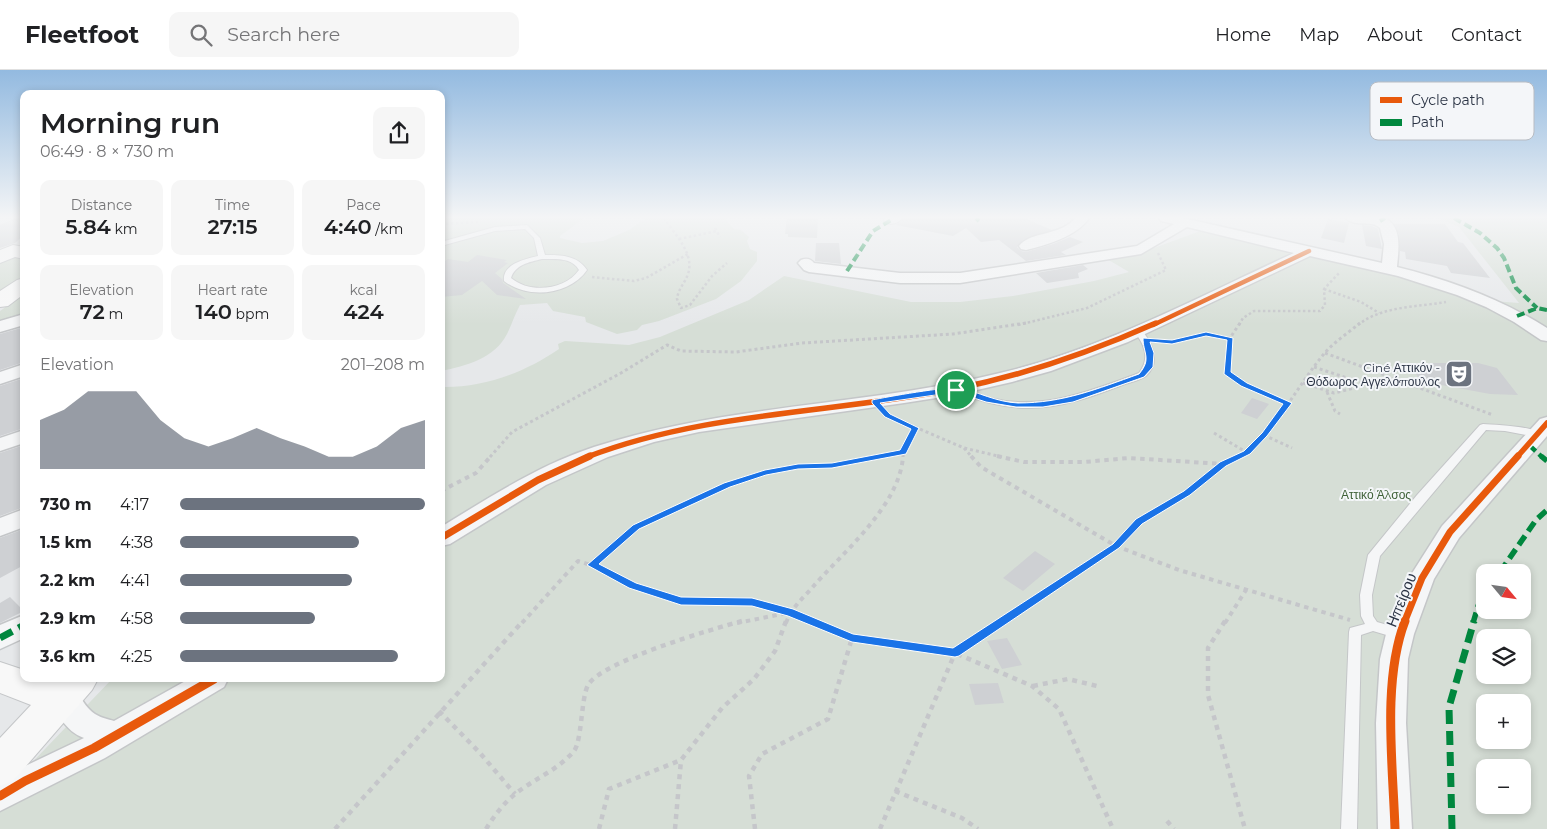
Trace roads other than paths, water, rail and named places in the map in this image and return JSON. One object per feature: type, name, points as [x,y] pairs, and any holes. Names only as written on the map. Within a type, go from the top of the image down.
[{"type":"street","points":[[806,263],[809,267],[817,269],[900,278],[960,278],[1122,253]]},
{"type":"street","points":[[445,536],[526,486],[598,452],[648,437],[699,426],[956,390],[1048,367],[1142,335],[1304,253]]},
{"type":"street","points":[[1320,253],[1389,269],[1472,294],[1517,316],[1547,336]]},
{"type":"street","points":[[1389,253],[1389,269]]},
{"type":"street","points":[[0,301],[20,286]]},
{"type":"street","points":[[0,327],[20,320]]},
{"type":"street","points":[[0,378],[20,371]]},
{"type":"street","name":"Ηπείρου","points":[[1395,829],[1391,723],[1394,659],[1400,634],[1422,578],[1450,532],[1542,428]]},
{"type":"street","points":[[0,446],[20,438]]},
{"type":"street","points":[[0,528],[20,519]]},
{"type":"street","points":[[0,638],[20,627]]},
{"type":"street","points":[[0,677],[20,681]]},
{"type":"street","points":[[22,682],[67,692]]},
{"type":"street","points":[[0,796],[25,781],[118,735],[209,682]]},
{"type":"street","points":[[67,692],[75,717],[86,725],[118,735]]},
{"type":"street","points":[[0,767],[67,692]]},
{"type":"lane","points":[[542,257],[575,260],[581,264],[583,270],[581,275],[566,285],[542,290],[529,290],[511,284],[508,274],[512,268],[542,257]]},
{"type":"lane","points":[[956,390],[988,401],[1016,405],[1073,400],[1142,375],[1149,367],[1150,353],[1142,335]]},
{"type":"lane","points":[[1373,626],[1367,616],[1366,595],[1374,556],[1420,498],[1482,428],[1542,428]]},
{"type":"lane","points":[[1349,829],[1355,632],[1373,626],[1400,634]]},
{"type":"place","name":"Ciné Αττικόν - Θόδωρος Αγγελόπουλος","points":[[1459,374]]},
{"type":"park label","name":"Αττικό Άλσος","points":[[1376,494]]}]
